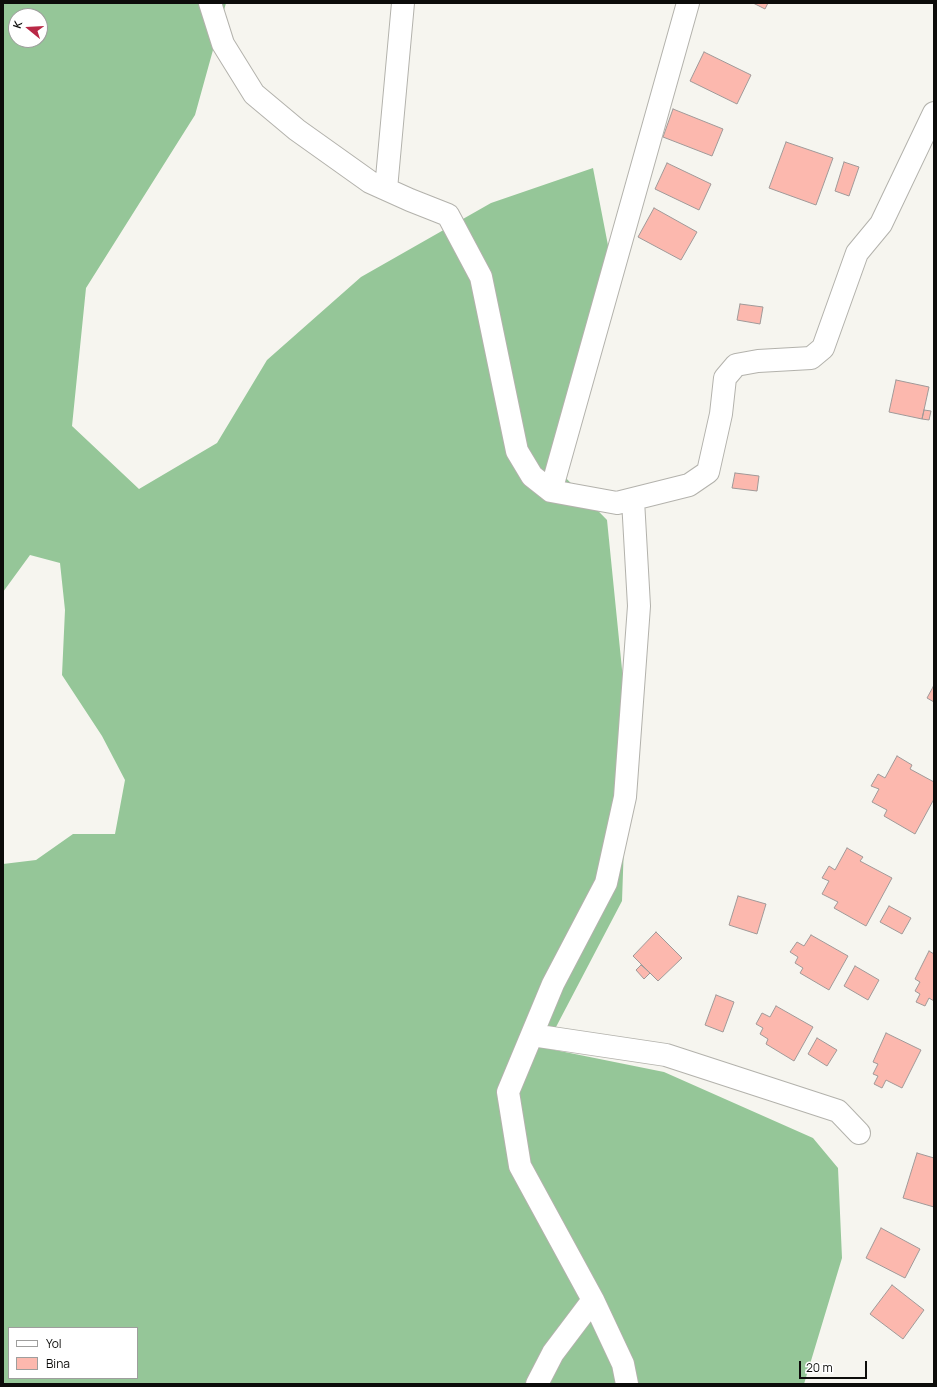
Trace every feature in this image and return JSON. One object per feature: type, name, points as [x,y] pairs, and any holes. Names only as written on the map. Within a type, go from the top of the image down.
[{"type":"street","points":[[210,3],[224,44],[254,94],[297,130],[370,182],[448,215],[481,276],[517,451],[532,476],[551,491],[617,503],[688,485],[708,472],[721,414],[725,378],[736,364],[758,360],[811,358],[823,348],[857,253],[881,224],[934,113]]},
{"type":"street","points":[[386,189],[402,3]]},
{"type":"street","points":[[551,491],[688,3]]},
{"type":"street","points":[[627,1384],[623,1364],[593,1300],[520,1166],[508,1092],[553,984],[606,883],[626,797],[639,606],[633,500]]},
{"type":"street","points":[[532,1035],[666,1056],[838,1111],[859,1133]]},
{"type":"street","points":[[537,1384],[553,1353],[593,1300]]},
{"type":"green space","points":[[3,3],[226,3],[195,115],[86,288],[72,426],[139,489],[217,443],[267,360],[361,277],[491,203],[593,168],[612,266],[560,472],[607,520],[628,729],[622,901],[545,1048],[664,1072],[813,1138],[838,1168],[842,1258],[804,1384],[3,1384],[3,864],[36,860],[73,834],[115,834],[125,780],[102,736],[62,675],[65,610],[60,563],[30,555],[3,592]]},
{"type":"building","points":[[753,3],[768,3],[765,9]]},
{"type":"building","points":[[704,52],[751,75],[737,104],[690,81]]},
{"type":"building","points":[[673,109],[723,129],[712,156],[663,137]]},
{"type":"building","points":[[786,142],[833,158],[816,205],[769,188]]},
{"type":"building","points":[[844,162],[859,167],[849,196],[835,191]]},
{"type":"building","points":[[667,163],[711,184],[699,210],[655,189]]},
{"type":"building","points":[[654,208],[697,232],[681,260],[638,237]]},
{"type":"building","points":[[740,304],[763,307],[760,324],[737,320]]},
{"type":"building","points":[[896,380],[929,387],[922,419],[889,412]]},
{"type":"building","points":[[924,410],[931,411],[929,420],[922,419]]},
{"type":"building","points":[[735,473],[759,476],[757,491],[732,488]]},
{"type":"building","points":[[933,687],[934,688],[934,702],[927,698]]},
{"type":"building","points":[[897,756],[912,765],[910,769],[934,782],[934,799],[915,834],[884,816],[887,810],[872,802],[879,789],[871,786],[878,774],[885,778]]},
{"type":"building","points":[[847,848],[863,857],[860,861],[892,878],[866,926],[834,908],[838,902],[822,894],[829,881],[822,878],[829,866],[835,870]]},
{"type":"building","points":[[738,896],[766,904],[757,934],[729,925]]},
{"type":"building","points":[[889,906],[911,918],[902,934],[880,922]]},
{"type":"building","points":[[656,932],[682,958],[658,981],[633,956]]},
{"type":"building","points":[[811,935],[848,956],[829,990],[800,973],[803,968],[795,963],[798,957],[790,952],[797,942],[804,946]]},
{"type":"building","points":[[929,951],[934,954],[934,1001],[929,998],[925,1006],[916,1002],[920,994],[915,991],[920,982],[915,979]]},
{"type":"building","points":[[641,965],[650,973],[644,979],[636,970]]},
{"type":"building","points":[[855,966],[879,980],[868,1000],[844,986]]},
{"type":"building","points":[[716,995],[734,1002],[723,1032],[705,1025]]},
{"type":"building","points":[[776,1006],[813,1027],[794,1061],[766,1044],[768,1039],[760,1034],[763,1028],[756,1024],[762,1013],[770,1017]]},
{"type":"building","points":[[886,1033],[921,1050],[902,1088],[886,1080],[882,1088],[874,1084],[878,1076],[873,1074],[878,1064],[873,1062]]},
{"type":"building","points":[[817,1038],[837,1050],[827,1066],[808,1054]]},
{"type":"building","points":[[917,1153],[934,1158],[934,1207],[903,1198]]},
{"type":"building","points":[[881,1228],[920,1249],[905,1278],[866,1258]]},
{"type":"building","points":[[892,1285],[924,1310],[903,1339],[870,1314]]}]
